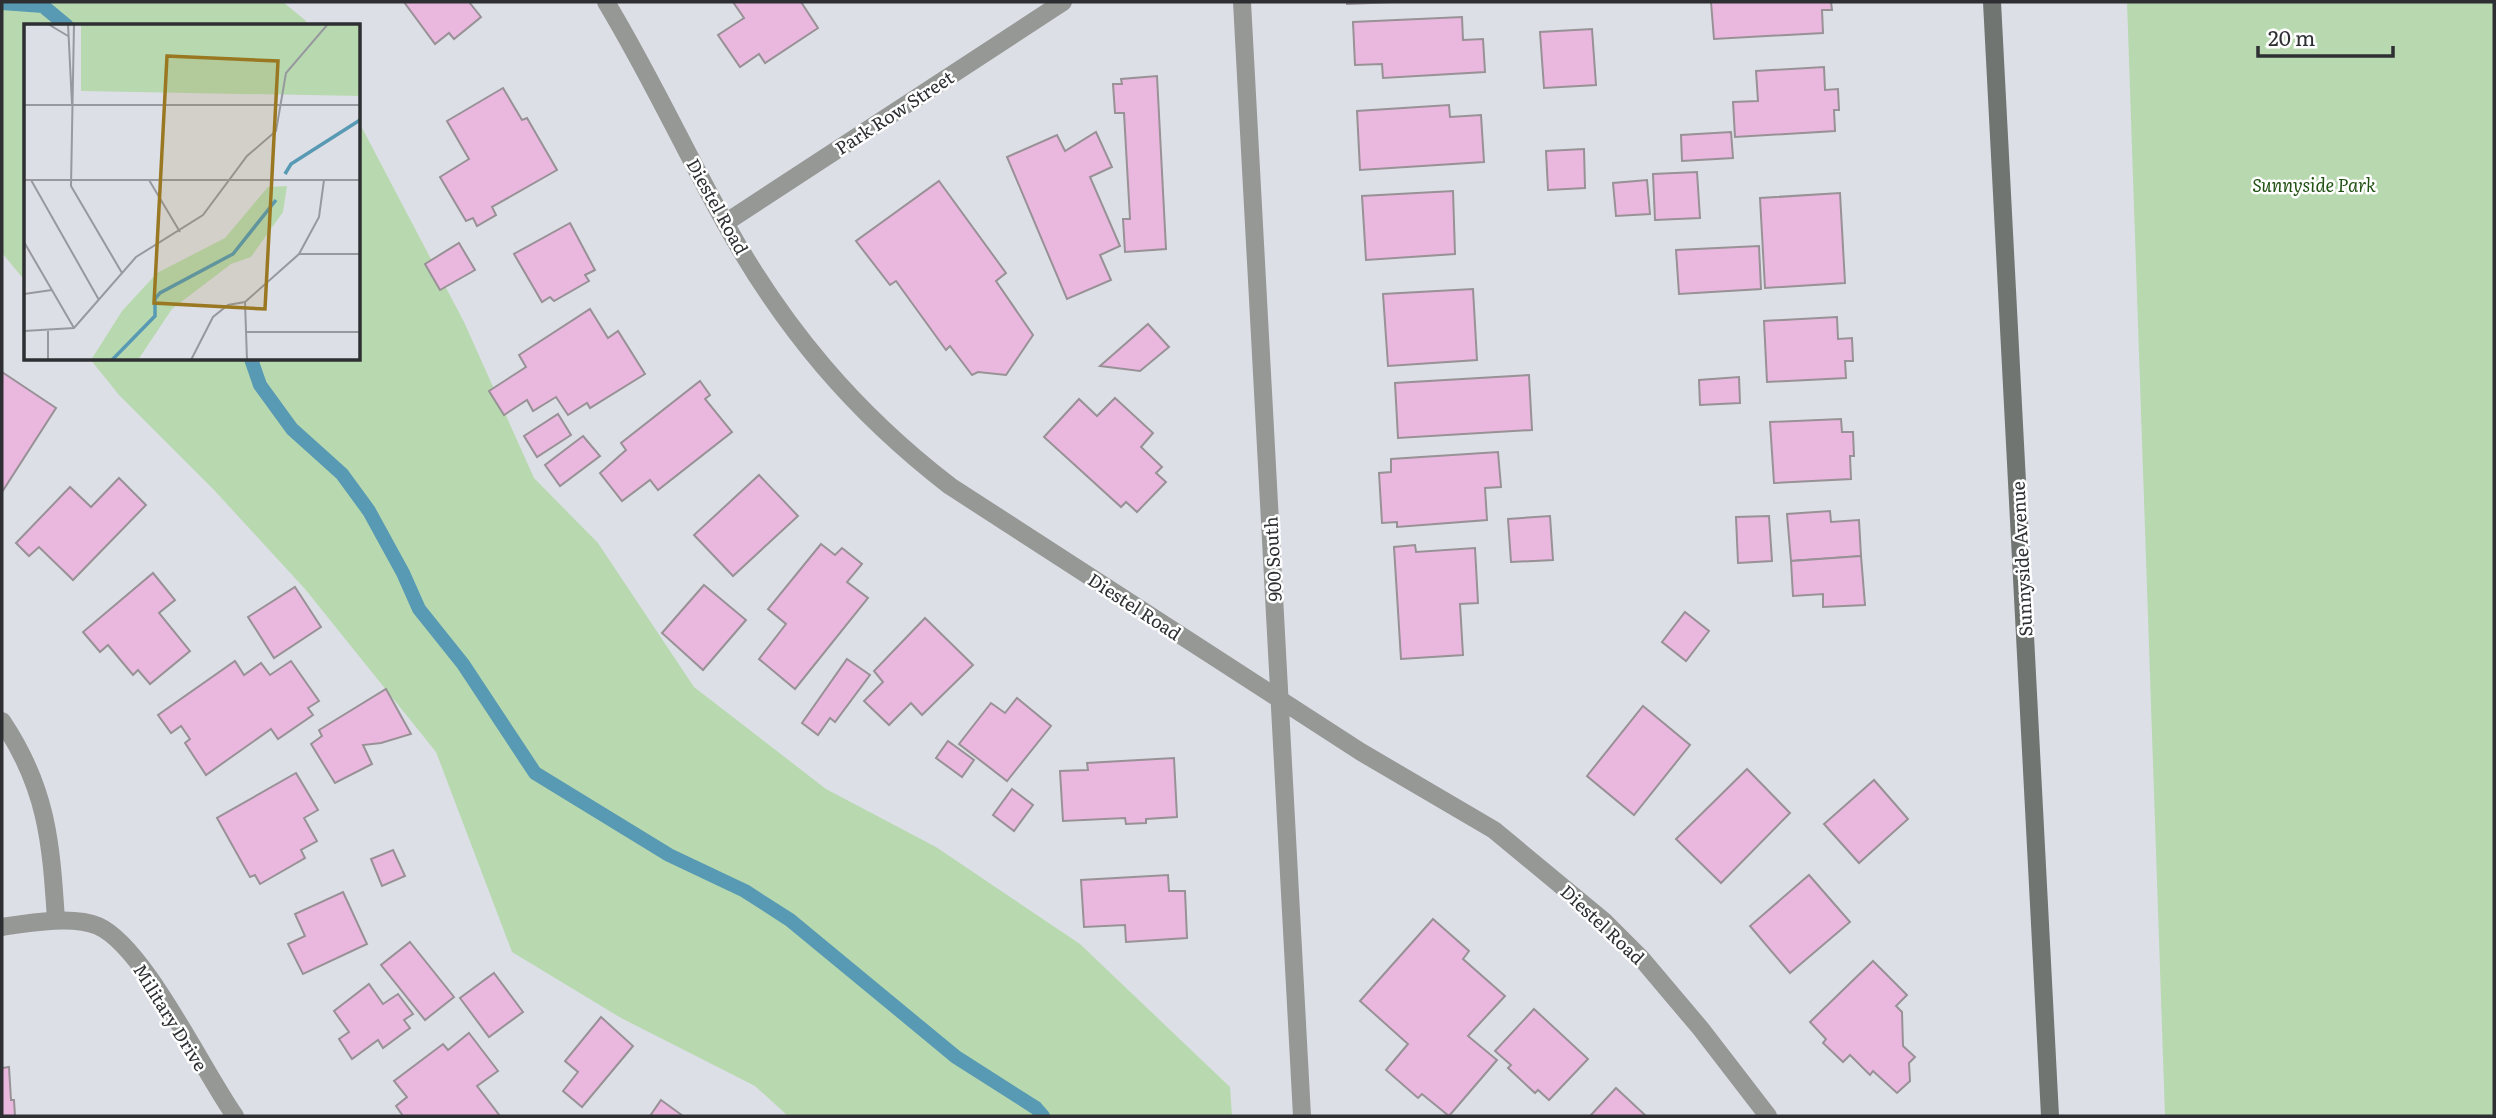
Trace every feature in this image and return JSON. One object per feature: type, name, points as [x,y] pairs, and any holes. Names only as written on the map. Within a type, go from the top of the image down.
[{"type":"main road","name":"Sunnyside Avenue","points":[[1992,2],[2050,1116]]},
{"type":"street","name":"Diestel Road","points":[[606,2],[725,223],[791,326],[826,372],[866,415],[907,453],[961,493],[1361,752],[1494,830],[1596,914],[1641,958],[1768,1116]]},
{"type":"street","name":"Park Row Street","points":[[725,223],[1063,2]]},
{"type":"street","name":"900 South","points":[[1242,2],[1302,1116]]},
{"type":"street","points":[[2,721],[17,744],[38,787],[50,846],[56,920]]},
{"type":"street","name":"Military Drive","points":[[2,927],[56,920],[97,925],[116,938],[158,991],[235,1116]]},
{"type":"green space","points":[[2,2],[283,2],[305,20],[308,24],[24,24],[24,280],[2,253]]},
{"type":"green space","name":"Sunnyside Park","points":[[2127,2],[2494,2],[2494,1116],[2165,1116]]},
{"type":"green space","points":[[360,124],[464,322],[534,478],[598,543],[694,687],[826,789],[936,847],[1080,944],[1230,1087],[1232,1116],[788,1116],[755,1086],[621,1018],[512,952],[436,752],[305,589],[214,490],[119,395],[91,360],[360,360]]},
{"type":"building","points":[[404,2],[469,2],[481,17],[454,39],[449,33],[435,44]]},
{"type":"building","points":[[733,2],[801,2],[818,28],[765,63],[759,54],[740,67],[718,35],[744,18]]},
{"type":"building","points":[[1347,2],[1395,2],[1347,4]]},
{"type":"building","points":[[1711,2],[1831,2],[1832,10],[1822,10],[1823,33],[1714,39]]},
{"type":"building","points":[[1462,17],[1463,40],[1483,39],[1485,72],[1383,78],[1382,64],[1355,65],[1353,22]]},
{"type":"building","points":[[1592,29],[1596,85],[1544,88],[1540,32]]},
{"type":"building","points":[[1824,67],[1825,90],[1838,89],[1839,110],[1834,110],[1835,131],[1735,137],[1733,102],[1758,101],[1756,71]]},
{"type":"building","points":[[1157,76],[1166,249],[1125,252],[1123,219],[1130,219],[1124,113],[1115,113],[1113,84],[1122,84],[1121,79]]},
{"type":"building","points":[[503,88],[522,120],[527,118],[557,170],[492,207],[496,215],[477,226],[473,218],[466,221],[440,177],[469,159],[447,121]]},
{"type":"building","points":[[1449,105],[1450,117],[1481,115],[1484,162],[1360,170],[1357,111]]},
{"type":"building","points":[[1096,132],[1112,167],[1090,177],[1120,246],[1100,255],[1111,280],[1067,299],[1007,157],[1057,135],[1065,151]]},
{"type":"building","points":[[1731,132],[1733,158],[1682,161],[1681,135]]},
{"type":"building","points":[[1584,149],[1585,188],[1548,190],[1546,151]]},
{"type":"building","points":[[1697,172],[1700,218],[1655,220],[1653,174]]},
{"type":"building","points":[[1647,180],[1650,214],[1616,216],[1613,183]]},
{"type":"building","points":[[939,181],[1006,273],[996,281],[1033,335],[1006,375],[978,372],[972,375],[950,346],[946,350],[896,281],[890,285],[856,241]]},
{"type":"building","points":[[1453,191],[1455,254],[1366,260],[1362,196]]},
{"type":"building","points":[[1840,193],[1845,283],[1765,288],[1760,198]]},
{"type":"building","points":[[570,223],[595,270],[585,275],[589,281],[554,301],[550,297],[542,302],[514,254]]},
{"type":"building","points":[[459,243],[475,270],[440,290],[425,264]]},
{"type":"building","points":[[1759,246],[1761,289],[1679,294],[1676,250]]},
{"type":"building","points":[[1473,289],[1477,360],[1388,366],[1383,294]]},
{"type":"building","points":[[590,309],[608,338],[618,331],[645,374],[590,408],[587,403],[568,415],[556,397],[533,411],[527,400],[504,415],[489,391],[526,367],[519,355]]},
{"type":"building","points":[[1837,317],[1838,339],[1852,338],[1853,361],[1845,361],[1846,378],[1767,382],[1764,321]]},
{"type":"building","points":[[1148,324],[1169,347],[1140,371],[1100,366]]},
{"type":"building","points":[[2,372],[56,408],[2,492]]},
{"type":"building","points":[[1529,375],[1532,430],[1398,438],[1395,383]]},
{"type":"building","points":[[1739,377],[1740,403],[1700,405],[1699,380]]},
{"type":"building","points":[[700,381],[710,395],[705,399],[732,432],[658,490],[650,480],[622,501],[600,473],[626,450],[621,443]]},
{"type":"building","points":[[1115,398],[1153,433],[1141,447],[1162,467],[1156,473],[1166,482],[1137,512],[1126,502],[1121,507],[1044,437],[1079,399],[1097,416]]},
{"type":"building","points":[[558,414],[571,435],[537,457],[524,436]]},
{"type":"building","points":[[1841,419],[1842,432],[1853,432],[1851,479],[1774,483],[1770,422]]},
{"type":"building","points":[[583,436],[600,456],[560,486],[545,465]]},
{"type":"building","points":[[1498,452],[1501,487],[1485,488],[1487,520],[1397,527],[1397,522],[1382,523],[1379,473],[1391,472],[1391,459]]},
{"type":"building","points":[[759,475],[798,516],[733,576],[694,535]]},
{"type":"building","points":[[119,478],[146,505],[73,580],[39,547],[29,556],[16,543],[70,487],[91,507]]},
{"type":"building","points":[[1830,511],[1831,522],[1859,520],[1861,556],[1791,561],[1787,514]]},
{"type":"building","points":[[1550,516],[1553,560],[1511,562],[1508,519]]},
{"type":"building","points":[[1769,516],[1772,561],[1738,563],[1736,517]]},
{"type":"building","points":[[821,544],[835,555],[842,548],[862,564],[847,582],[868,598],[795,689],[759,659],[786,624],[768,609]]},
{"type":"building","points":[[1415,545],[1416,552],[1475,548],[1478,603],[1460,604],[1463,655],[1401,659],[1394,547]]},
{"type":"building","points":[[1861,556],[1865,605],[1823,607],[1823,594],[1793,596],[1791,561]]},
{"type":"building","points":[[153,573],[175,600],[159,613],[190,651],[150,684],[138,670],[133,675],[108,645],[100,652],[83,632]]},
{"type":"building","points":[[704,585],[746,620],[703,670],[662,633]]},
{"type":"building","points":[[295,587],[321,627],[274,658],[248,617]]},
{"type":"building","points":[[1685,612],[1709,631],[1686,661],[1662,642]]},
{"type":"building","points":[[925,618],[973,665],[922,715],[911,703],[889,725],[864,701],[883,682],[874,671]]},
{"type":"building","points":[[847,659],[870,675],[835,722],[830,718],[818,735],[802,723]]},
{"type":"building","points":[[235,661],[244,675],[261,663],[270,675],[291,661],[319,701],[308,708],[313,715],[278,739],[271,729],[206,775],[185,743],[190,739],[181,726],[171,733],[158,715]]},
{"type":"building","points":[[386,689],[411,734],[363,745],[372,764],[335,783],[311,744],[322,736],[319,730]]},
{"type":"building","points":[[1017,698],[1051,726],[1007,781],[959,744],[991,703],[1005,713]]},
{"type":"building","points":[[1643,706],[1690,745],[1634,815],[1587,776]]},
{"type":"building","points":[[948,741],[974,760],[962,777],[936,758]]},
{"type":"building","points":[[1174,758],[1177,817],[1146,819],[1146,823],[1126,824],[1125,818],[1063,821],[1060,771],[1088,770],[1087,763]]},
{"type":"building","points":[[1747,769],[1790,813],[1721,883],[1676,839]]},
{"type":"building","points":[[296,773],[318,810],[304,818],[317,841],[301,850],[305,858],[260,884],[255,875],[250,877],[217,818]]},
{"type":"building","points":[[1874,780],[1908,819],[1859,863],[1824,824]]},
{"type":"building","points":[[1012,789],[1033,805],[1014,831],[993,815]]},
{"type":"building","points":[[393,850],[405,876],[382,886],[371,859]]},
{"type":"building","points":[[1168,875],[1169,891],[1185,891],[1187,938],[1126,942],[1125,925],[1084,927],[1081,880]]},
{"type":"building","points":[[1809,875],[1850,922],[1790,973],[1750,926]]},
{"type":"building","points":[[343,892],[367,944],[303,974],[288,944],[305,936],[295,914]]},
{"type":"building","points":[[1433,919],[1469,951],[1463,959],[1505,996],[1468,1036],[1497,1060],[1449,1116],[1422,1094],[1418,1098],[1386,1070],[1408,1044],[1360,1001]]},
{"type":"building","points":[[410,942],[454,997],[425,1020],[381,965]]},
{"type":"building","points":[[1873,961],[1907,995],[1896,1006],[1902,1012],[1903,1046],[1915,1057],[1909,1063],[1910,1081],[1897,1093],[1873,1071],[1870,1075],[1850,1055],[1843,1062],[1823,1043],[1826,1039],[1810,1022]]},
{"type":"building","points":[[494,973],[523,1012],[489,1037],[460,998]]},
{"type":"building","points":[[369,984],[383,1004],[398,994],[413,1014],[404,1020],[410,1028],[383,1048],[378,1040],[352,1059],[339,1039],[349,1032],[334,1011]]},
{"type":"building","points":[[1534,1009],[1588,1059],[1549,1100],[1538,1090],[1535,1093],[1508,1068],[1511,1065],[1495,1051]]},
{"type":"building","points":[[601,1017],[633,1046],[582,1107],[563,1091],[578,1072],[565,1061]]},
{"type":"building","points":[[469,1033],[498,1071],[477,1086],[500,1116],[403,1116],[396,1106],[407,1097],[394,1081],[443,1044],[448,1050]]},
{"type":"building","points":[[9,1067],[15,1116],[2,1116],[2,1068]]},
{"type":"building","points":[[1616,1088],[1646,1116],[1590,1116]]},
{"type":"building","points":[[661,1100],[683,1116],[650,1116]]},
{"type":"waterway","points":[[2,3],[43,6],[65,24]]},
{"type":"waterway","points":[[251,360],[260,385],[292,429],[342,474],[369,511],[403,573],[419,609],[463,664],[535,773],[669,855],[745,891],[790,920],[956,1057],[1036,1108],[1043,1116]]}]
